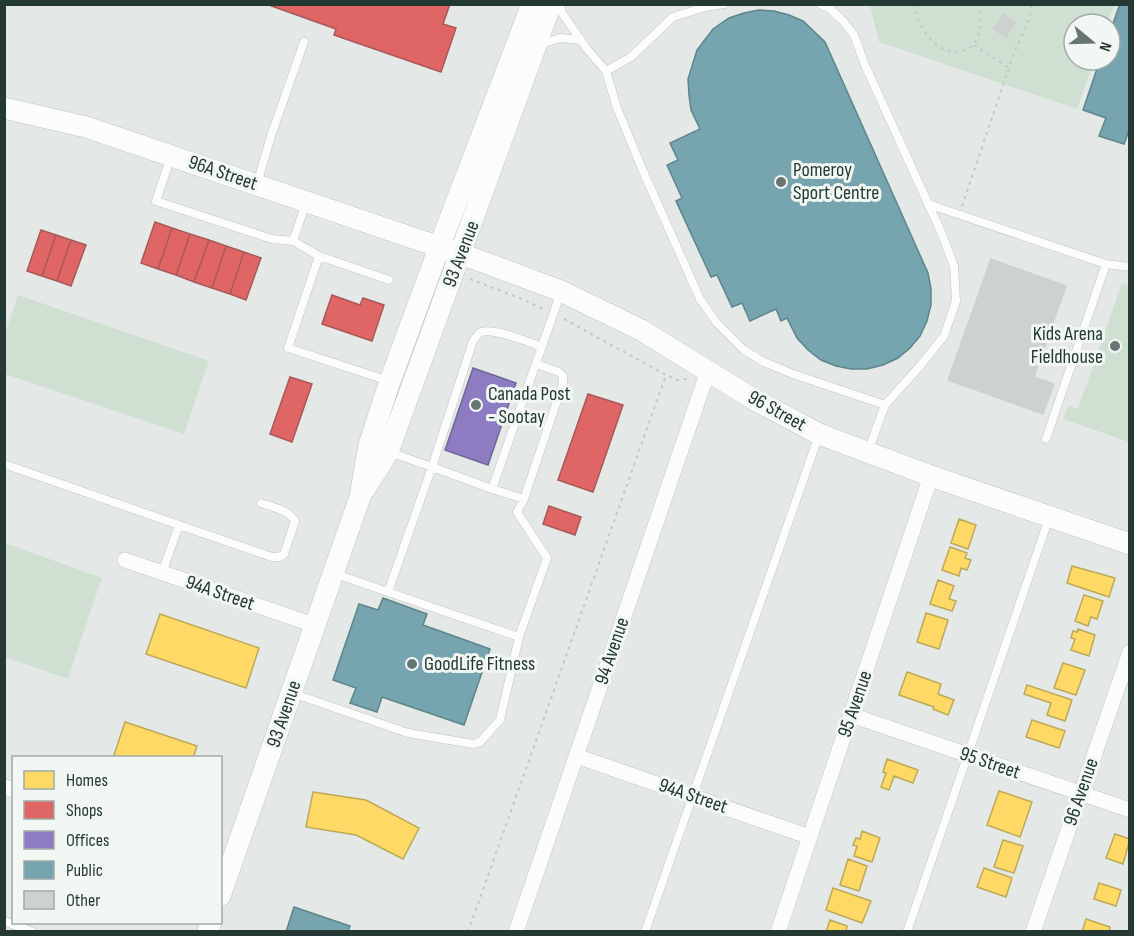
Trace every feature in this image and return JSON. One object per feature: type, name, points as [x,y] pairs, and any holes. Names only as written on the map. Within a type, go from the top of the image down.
[{"type":"main road","name":"93 Avenue","points":[[222,885],[226,864],[291,693],[360,497],[369,445],[390,381],[532,4]]},
{"type":"main road","name":"93 Avenue","points":[[360,497],[388,452],[551,4]]},
{"type":"main road","name":"96A Street","points":[[4,108],[86,127],[439,248]]},
{"type":"main road","name":"96 Street","points":[[439,248],[561,291],[640,330],[698,375],[755,400],[819,434],[931,476],[1130,544]]},
{"type":"street","name":"94 Avenue","points":[[516,932],[576,756],[698,375]]},
{"type":"street","name":"95 Avenue","points":[[778,932],[931,476]]},
{"type":"street","name":"94A Street","points":[[125,560],[314,625]]},
{"type":"street","name":"96 Avenue","points":[[1033,932],[1130,652]]},
{"type":"street","name":"95 Street","points":[[851,715],[1130,810]]},
{"type":"street","name":"94A Street","points":[[576,756],[810,837]]},
{"type":"lane","points":[[560,4],[562,13],[606,70],[617,108],[643,171],[700,299],[716,322],[744,350],[764,362],[885,405]]},
{"type":"lane","points":[[606,70],[631,57],[674,17],[705,7],[724,4]]},
{"type":"lane","points":[[819,4],[829,8],[854,35],[865,65],[948,248],[954,266],[956,301],[944,336],[885,405],[868,453]]},
{"type":"lane","points":[[537,46],[560,38],[581,40]]},
{"type":"lane","points":[[257,185],[271,136],[304,42]]},
{"type":"lane","points":[[171,155],[156,201],[272,239],[293,241],[319,256],[389,280]]},
{"type":"lane","points":[[293,241],[306,202]]},
{"type":"lane","points":[[928,204],[1106,264],[1130,267]]},
{"type":"lane","points":[[319,256],[288,348],[390,381]]},
{"type":"lane","points":[[1046,439],[1106,264]]},
{"type":"lane","points":[[492,489],[561,291]]},
{"type":"lane","points":[[388,592],[473,341],[478,333],[488,331],[500,333],[542,347]]},
{"type":"lane","points":[[291,693],[408,733],[473,744],[480,742],[500,720],[519,637],[547,558],[517,512],[524,499],[563,383],[563,376],[559,372],[536,364]]},
{"type":"lane","points":[[645,932],[819,434]]},
{"type":"lane","points":[[388,452],[524,499]]},
{"type":"lane","points":[[4,464],[272,557],[279,557],[284,554],[295,520],[287,513],[261,503]]},
{"type":"lane","points":[[907,932],[1050,517]]},
{"type":"lane","points":[[162,573],[179,525]]},
{"type":"lane","points":[[333,573],[519,637]]},
{"type":"lane","points":[[4,921],[33,932]]},
{"type":"path","points":[[914,4],[920,26],[935,45],[954,53],[964,51],[974,44],[980,24],[978,4]]},
{"type":"path","points":[[960,214],[1014,53],[1029,20],[1032,4]]},
{"type":"path","points":[[974,44],[1009,68]]},
{"type":"path","points":[[467,279],[522,298],[678,380],[698,375]]},
{"type":"path","points":[[468,932],[666,375]]},
{"type":"green space","points":[[870,5],[1114,5],[1111,12],[1062,12],[1062,72],[1090,72],[1077,109],[879,42]]},
{"type":"green space","name":"Kids Arena Fieldhouse","points":[[1122,283],[1130,286],[1129,442],[1063,419],[1068,406],[1078,409]]},
{"type":"green space","points":[[18,295],[209,361],[184,434],[5,374],[5,333]]},
{"type":"green space","points":[[5,543],[102,578],[68,679],[5,657]]},
{"type":"building: Homes","points":[[959,519],[976,525],[968,549],[951,543]]},
{"type":"building: Homes","points":[[950,547],[967,553],[965,558],[971,560],[967,570],[961,568],[959,576],[942,570]]},
{"type":"building: Homes","points":[[1072,566],[1115,578],[1109,597],[1067,583]]},
{"type":"building: Homes","points":[[938,580],[954,586],[949,599],[956,601],[952,611],[930,604]]},
{"type":"building: Homes","points":[[1084,595],[1103,601],[1097,619],[1091,617],[1088,626],[1075,621]]},
{"type":"building: Homes","points":[[926,613],[948,620],[939,649],[917,642]]},
{"type":"building: Homes","points":[[160,614],[259,648],[246,688],[146,654]]},
{"type":"building: Homes","points":[[1078,629],[1095,635],[1089,656],[1071,650],[1075,639],[1071,638],[1073,631],[1077,632]]},
{"type":"building: Homes","points":[[1063,663],[1085,670],[1076,695],[1054,688]]},
{"type":"building: Homes","points":[[907,672],[941,684],[938,694],[954,700],[948,715],[933,709],[934,707],[899,695]]},
{"type":"building: Homes","points":[[1027,685],[1072,700],[1065,721],[1047,715],[1051,703],[1024,694]]},
{"type":"building: Homes","points":[[1032,720],[1065,731],[1059,748],[1026,737]]},
{"type":"building: Homes","points":[[125,722],[197,746],[194,756],[114,755]]},
{"type":"building: Homes","points":[[887,759],[918,770],[913,783],[894,776],[889,790],[881,787],[886,773],[883,772]]},
{"type":"building: Homes","points":[[999,791],[1032,802],[1020,837],[987,825]]},
{"type":"building: Homes","points":[[313,792],[366,800],[419,828],[403,859],[356,835],[306,827]]},
{"type":"building: Homes","points":[[862,831],[880,838],[872,862],[854,856],[857,846],[853,845],[856,838],[860,839]]},
{"type":"building: Homes","points":[[1115,834],[1130,839],[1123,864],[1106,858]]},
{"type":"building: Homes","points":[[1003,840],[1023,846],[1014,873],[994,867]]},
{"type":"building: Homes","points":[[848,859],[867,866],[859,891],[840,885]]},
{"type":"building: Homes","points":[[984,868],[1012,878],[1006,897],[977,887]]},
{"type":"building: Homes","points":[[1099,883],[1121,890],[1116,906],[1094,899]]},
{"type":"building: Homes","points":[[833,888],[871,901],[862,923],[826,910]]},
{"type":"building: Homes","points":[[1086,919],[1110,927],[1109,932],[1082,932]]},
{"type":"building: Homes","points":[[830,920],[847,926],[846,932],[826,932]]},
{"type":"building: Shops","points":[[266,4],[450,4],[443,24],[456,28],[441,72],[334,35],[336,29]]},
{"type":"building: Shops","points":[[155,222],[172,228],[158,269],[141,263]]},
{"type":"building: Shops","points":[[172,228],[190,234],[176,275],[158,269]]},
{"type":"building: Shops","points":[[41,230],[56,235],[42,276],[27,271]]},
{"type":"building: Shops","points":[[190,234],[209,240],[194,282],[176,275]]},
{"type":"building: Shops","points":[[56,235],[71,240],[57,281],[42,276]]},
{"type":"building: Shops","points":[[71,240],[86,245],[71,286],[57,281]]},
{"type":"building: Shops","points":[[209,240],[226,246],[212,288],[194,282]]},
{"type":"building: Shops","points":[[226,246],[244,252],[230,294],[212,288]]},
{"type":"building: Shops","points":[[244,252],[261,258],[246,300],[230,294]]},
{"type":"building: Shops","points":[[332,295],[360,305],[363,298],[384,305],[372,341],[322,324]]},
{"type":"building: Shops","points":[[290,377],[312,384],[292,442],[270,434]]},
{"type":"building: Shops","points":[[588,394],[623,405],[593,492],[558,480]]},
{"type":"building: Shops","points":[[549,506],[581,517],[575,535],[543,524]]},
{"type":"building: Offices","points":[[473,368],[516,383],[488,465],[445,450]]},
{"type":"building: Public","points":[[1120,4],[1130,4],[1130,128],[1124,144],[1099,136],[1106,118],[1083,110],[1096,72],[1122,72],[1122,12],[1117,12]]},
{"type":"building: Public","name":"Pomeroy Sport Centre","points":[[759,10],[774,11],[803,21],[825,42],[928,273],[931,305],[920,336],[898,358],[883,365],[867,369],[836,366],[821,360],[808,350],[797,338],[787,318],[781,321],[776,309],[750,321],[742,303],[732,307],[717,275],[711,277],[676,201],[682,198],[667,165],[678,160],[670,143],[700,129],[691,110],[688,79],[697,50],[713,29],[729,18]]},
{"type":"building: Public","name":"GoodLife Fitness","points":[[383,598],[427,614],[423,625],[490,649],[464,725],[382,697],[377,712],[350,703],[356,688],[333,680],[359,604],[378,610]]},
{"type":"building: Public","points":[[294,907],[350,926],[348,932],[286,932]]},
{"type":"building: Other","points":[[1003,14],[1015,22],[1006,37],[993,29]]},
{"type":"building: Other","points":[[991,259],[1066,286],[1034,377],[1054,384],[1043,414],[948,380]]},
{"type":"place","name":"Pomeroy Sport Centre","points":[[781,182]]},
{"type":"place","name":"Kids Arena Fieldhouse","points":[[1115,346]]},
{"type":"place","name":"Canada Post - Sootay","points":[[476,405]]},
{"type":"place","name":"GoodLife Fitness","points":[[412,664]]}]
